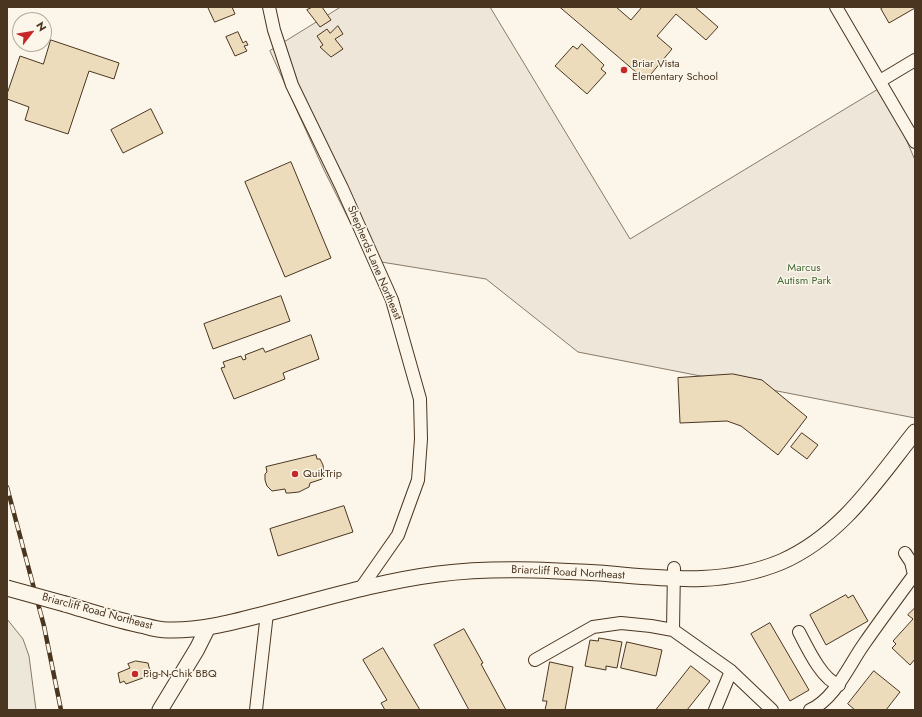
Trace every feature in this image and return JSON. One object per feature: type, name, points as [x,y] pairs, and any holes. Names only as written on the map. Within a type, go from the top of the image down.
[{"type":"main road","name":"Briarcliff Road Northeast","points":[[7,588],[125,622],[167,630],[207,629],[361,588],[438,574],[534,569],[674,573],[706,580],[761,569],[781,562],[811,547],[836,527],[854,508],[915,432]]},
{"type":"main road","points":[[160,710],[197,649],[207,629]]},
{"type":"street","name":"Shepherds Lane Northeast","points":[[269,7],[274,30],[292,85],[342,188],[392,300],[420,399],[421,439],[418,480],[398,535],[361,588]]},
{"type":"street","points":[[836,7],[915,142]]},
{"type":"street","points":[[880,81],[915,60]]},
{"type":"street","points":[[810,710],[815,708],[838,685],[852,661],[914,575],[911,562],[905,553]]},
{"type":"street","points":[[673,630],[674,573]]},
{"type":"street","points":[[256,710],[267,613]]},
{"type":"street","points":[[535,660],[593,627],[621,623],[673,630],[731,670],[772,710]]},
{"type":"street","points":[[799,632],[817,664],[832,683],[838,685]]},
{"type":"street","points":[[715,710],[731,670]]},
{"type":"green space","name":"Marcus Autism Park","points":[[341,7],[490,7],[630,239],[883,86],[915,160],[915,418],[578,352],[486,279],[369,260],[323,168],[270,51]]},
{"type":"shaded area","points":[[7,619],[23,639],[29,656],[36,710],[7,710]]},
{"type":"building","points":[[208,7],[232,7],[235,14],[215,22]]},
{"type":"building","points":[[313,7],[322,7],[331,20],[320,27],[307,10]]},
{"type":"building","points":[[560,7],[616,7],[631,20],[642,7],[695,7],[718,27],[706,40],[676,14],[657,36],[672,49],[646,80]]},
{"type":"building","points":[[884,7],[915,8],[889,23],[881,9]]},
{"type":"building","points":[[338,26],[343,34],[335,39],[343,49],[331,57],[320,47],[323,45],[317,36],[327,29],[330,33]]},
{"type":"building","points":[[238,32],[243,43],[246,41],[248,45],[244,46],[247,51],[235,56],[226,37]]},
{"type":"building","points":[[52,40],[119,63],[114,79],[89,71],[68,134],[25,120],[29,107],[7,99],[7,94],[20,56],[43,64],[47,52],[52,52]]},
{"type":"building","points":[[582,44],[604,65],[601,69],[606,73],[587,94],[555,66],[573,46],[577,49]]},
{"type":"building","points":[[151,109],[163,133],[123,153],[111,130]]},
{"type":"building","points":[[291,162],[331,258],[285,277],[245,182]]},
{"type":"building","points":[[281,296],[290,321],[213,349],[204,324]]},
{"type":"building","points":[[311,335],[319,359],[283,373],[285,379],[234,399],[221,368],[225,367],[223,362],[241,356],[243,360],[246,359],[245,355],[263,348],[265,352]]},
{"type":"building","points":[[733,374],[762,380],[807,417],[778,455],[741,426],[727,421],[680,423],[678,378]]},
{"type":"building","points":[[802,433],[818,445],[807,459],[791,447]]},
{"type":"building","name":"QuikTrip","points":[[316,455],[317,459],[320,459],[323,465],[324,474],[322,479],[310,483],[309,487],[299,492],[286,493],[285,489],[272,491],[267,486],[265,480],[265,474],[267,472],[266,467]]},
{"type":"building","points":[[344,506],[353,532],[278,556],[270,529]]},
{"type":"building","points":[[846,595],[848,598],[853,595],[868,621],[826,645],[810,615]]},
{"type":"building","points":[[915,608],[915,659],[910,665],[892,648],[896,644],[893,641],[913,619],[908,615]]},
{"type":"building","points":[[770,623],[809,690],[790,701],[751,634]]},
{"type":"building","points":[[464,629],[483,663],[481,664],[506,710],[469,710],[434,645]]},
{"type":"building","points":[[599,638],[622,642],[617,668],[606,666],[606,670],[585,666],[590,640],[598,641]]},
{"type":"building","points":[[627,642],[662,650],[656,676],[621,668]]},
{"type":"building","points":[[383,648],[420,710],[385,710],[381,703],[387,700],[363,660]]},
{"type":"building","name":"Pig-N-Chik BBQ","points":[[136,661],[148,663],[151,675],[126,684],[124,681],[120,683],[118,673],[130,668],[128,664]]},
{"type":"building","points":[[550,662],[573,667],[565,710],[545,710],[547,701],[543,701]]},
{"type":"building","points":[[691,666],[710,681],[687,710],[656,710]]},
{"type":"building","points":[[874,671],[900,692],[886,710],[855,710],[848,704]]},
{"type":"railway","points":[[7,487],[44,626],[61,710]]},
{"type":"place","name":"Briar Vista Elementary School","points":[[624,70]]},
{"type":"place","name":"QuikTrip","points":[[295,474]]},
{"type":"place","name":"Pig-N-Chik BBQ","points":[[135,674]]}]
